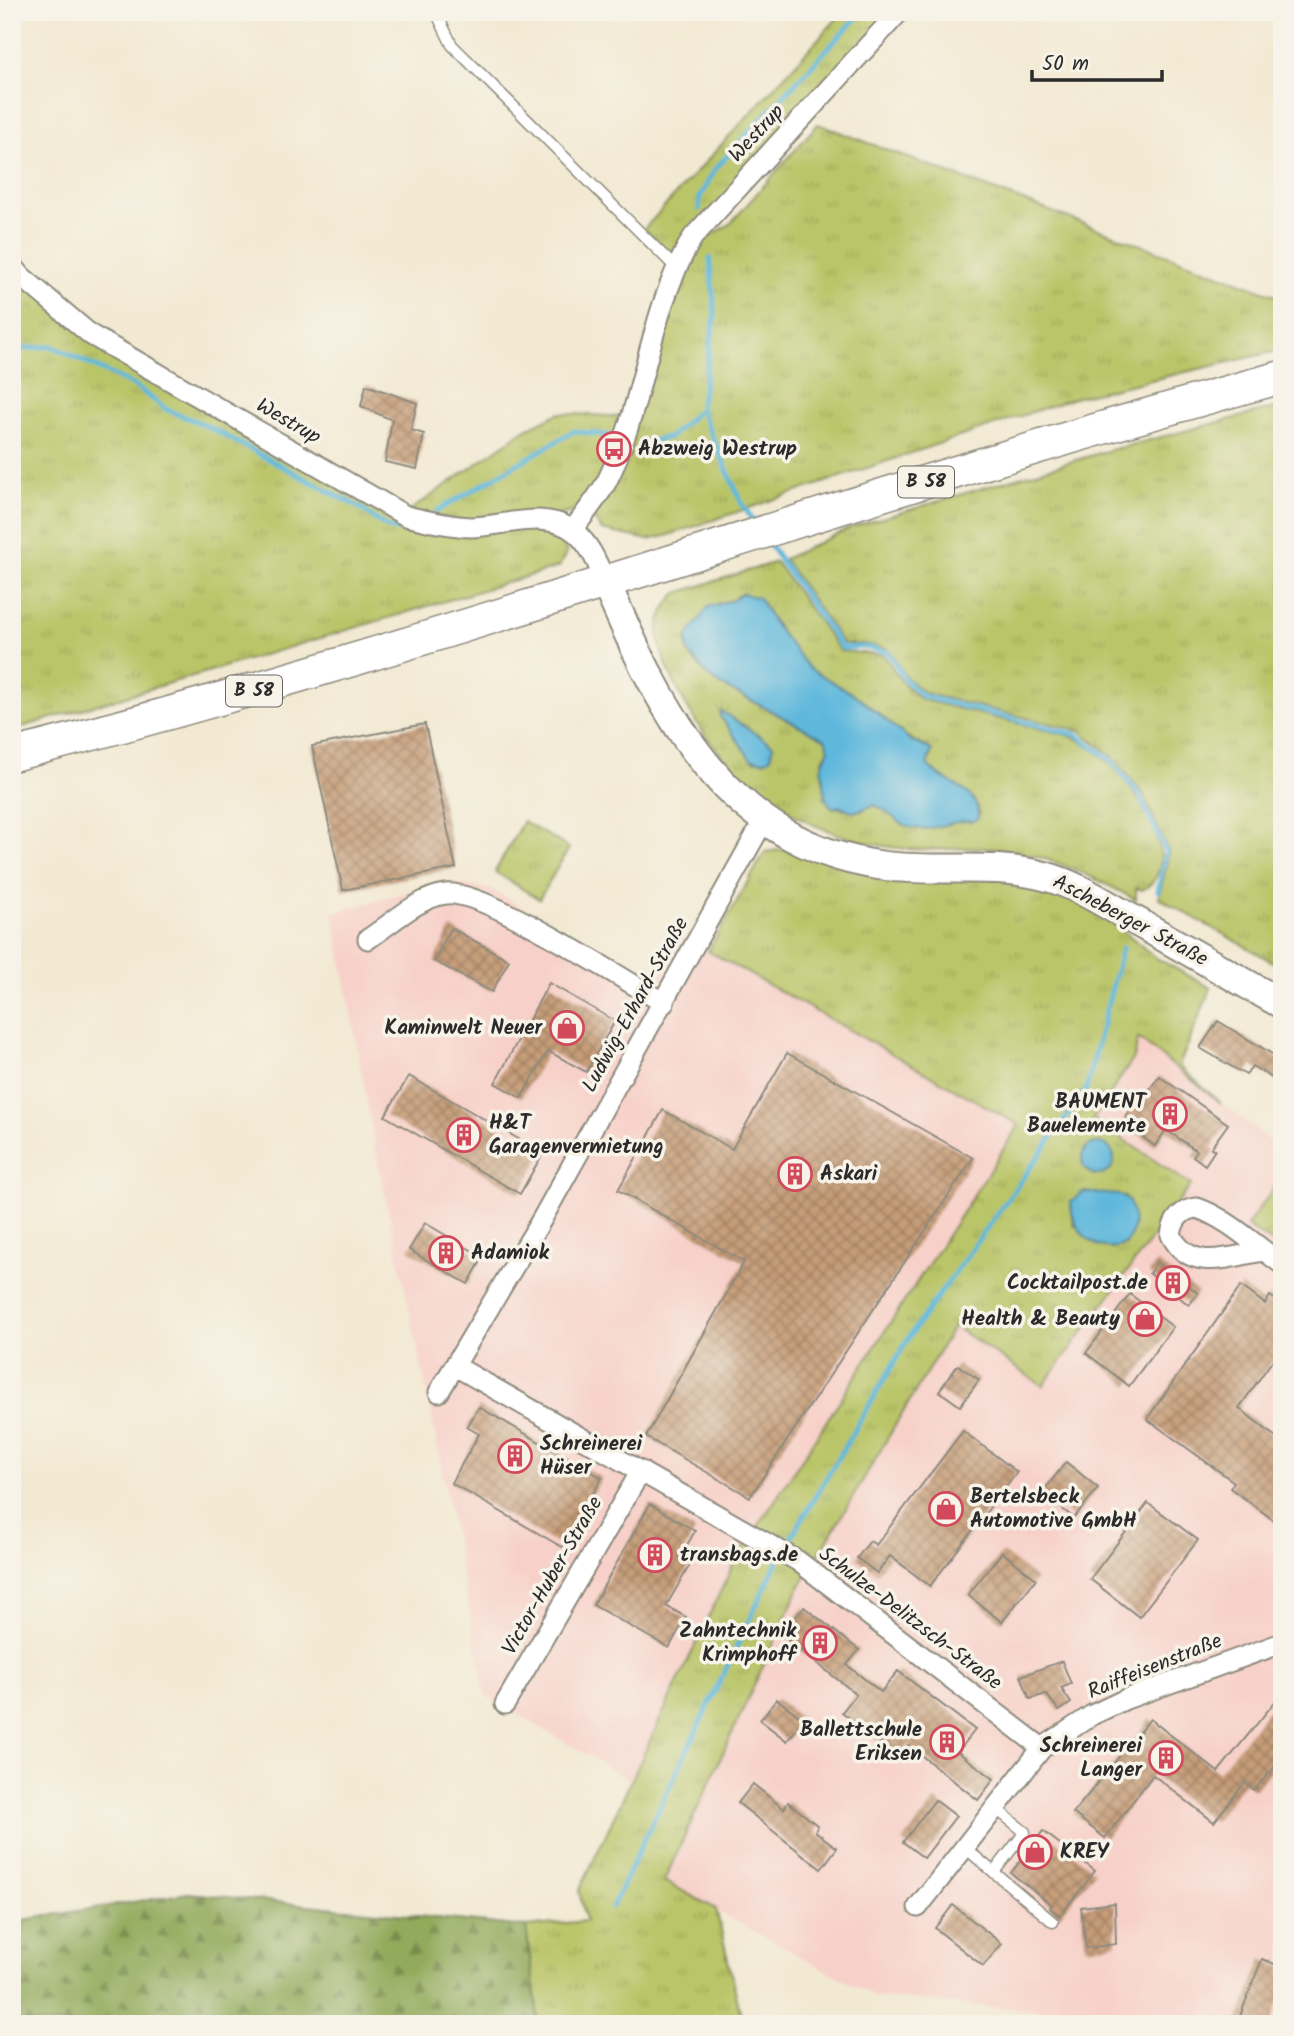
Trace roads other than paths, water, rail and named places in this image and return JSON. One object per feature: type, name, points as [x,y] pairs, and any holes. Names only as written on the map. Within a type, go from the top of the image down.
[{"type":"main road","name":"B 58","points":[[12,755],[266,687],[1084,433],[1282,377]]},
{"type":"street","name":"Westrup","points":[[12,265],[21,276],[91,335],[406,516],[439,524],[472,527],[532,520],[556,523],[573,530],[606,483],[619,451],[675,267],[693,237],[899,12]]},
{"type":"street","points":[[573,530],[589,546],[606,583]]},
{"type":"street","name":"Ascheberger Straße","points":[[606,583],[644,668],[681,734],[723,785],[764,820],[817,848],[862,862],[918,868],[998,867],[1048,877],[1097,899],[1282,1004]]},
{"type":"street","name":"Ludwig-Erhard-Straße","points":[[439,1392],[664,1003],[764,820]]},
{"type":"street","points":[[368,939],[430,898],[447,894],[471,896],[501,910],[664,1003]]},
{"type":"street","points":[[1264,1251],[1282,1264]]},
{"type":"street","name":"Schulze-Delitzsch-Straße","points":[[455,1366],[798,1561],[1042,1748]]},
{"type":"street","name":"Victor-Huber-Straße","points":[[505,1704],[641,1471]]},
{"type":"street","name":"Raiffeisenstraße","points":[[918,1907],[1042,1748],[1092,1715],[1126,1699],[1282,1643]]},
{"type":"lane","points":[[436,12],[452,45],[675,267]]},
{"type":"lane","points":[[993,1872],[1025,1832],[994,1807]]},
{"type":"lane","points":[[964,1847],[1053,1922]]},
{"type":"water","points":[[742,593],[759,598],[776,627],[809,668],[858,697],[911,741],[932,750],[927,764],[967,792],[977,807],[978,818],[920,829],[907,826],[874,805],[854,812],[840,806],[833,808],[826,799],[821,769],[829,748],[825,739],[721,685],[708,676],[688,652],[687,637],[708,607],[733,600]]},
{"type":"water","points":[[721,711],[773,745],[771,757],[764,761],[751,759],[720,716]]},
{"type":"water","points":[[1098,1143],[1109,1148],[1114,1159],[1109,1170],[1098,1175],[1087,1170],[1082,1159],[1087,1148]]},
{"type":"water","points":[[1082,1192],[1119,1195],[1129,1201],[1133,1222],[1130,1237],[1121,1245],[1109,1248],[1096,1244],[1084,1235],[1075,1221],[1071,1202]]},
{"type":"waterway","points":[[699,209],[700,197],[715,169],[862,12]]},
{"type":"waterway","points":[[710,259],[715,315],[700,409],[742,504],[756,525]]},
{"type":"waterway","points":[[12,358],[22,349],[52,346],[135,386],[167,410],[203,424],[362,509],[385,526],[397,530],[411,530]]},
{"type":"waterway","points":[[641,443],[670,437],[700,409]]},
{"type":"waterway","points":[[437,511],[574,431],[612,436]]},
{"type":"waterway","points":[[767,541],[842,648],[864,647],[888,652],[905,680],[922,696],[1077,735],[1110,759],[1139,795],[1166,852],[1158,891]]},
{"type":"waterway","points":[[785,1548],[911,1334],[1086,1090],[1122,948]]},
{"type":"waterway","points":[[612,1907],[780,1556]]},
{"type":"place","name":"Abzweig Westrup","points":[[614,449]]},
{"type":"place","name":"Kaminwelt Neuer","points":[[567,1028]]},
{"type":"place","name":"BAUMENT Bauelemente","points":[[1170,1114]]},
{"type":"place","name":"H&T Garagenvermietung","points":[[464,1135]]},
{"type":"place","name":"Askari","points":[[795,1174]]},
{"type":"place","name":"Adamiok","points":[[446,1253]]},
{"type":"place","name":"Cocktailpost.de","points":[[1173,1283]]},
{"type":"place","name":"Health & Beauty","points":[[1145,1319]]},
{"type":"place","name":"Schreinerei Hüser","points":[[515,1456]]},
{"type":"place","name":"Bertelsbeck Automotive GmbH","points":[[946,1509]]},
{"type":"place","name":"transbags.de","points":[[655,1555]]},
{"type":"place","name":"Zahntechnik Krimphoff","points":[[820,1643]]},
{"type":"place","name":"Ballettschule Eriksen","points":[[947,1742]]},
{"type":"place","name":"Schreinerei Langer","points":[[1166,1758]]},
{"type":"place","name":"KREY","points":[[1035,1852]]}]
